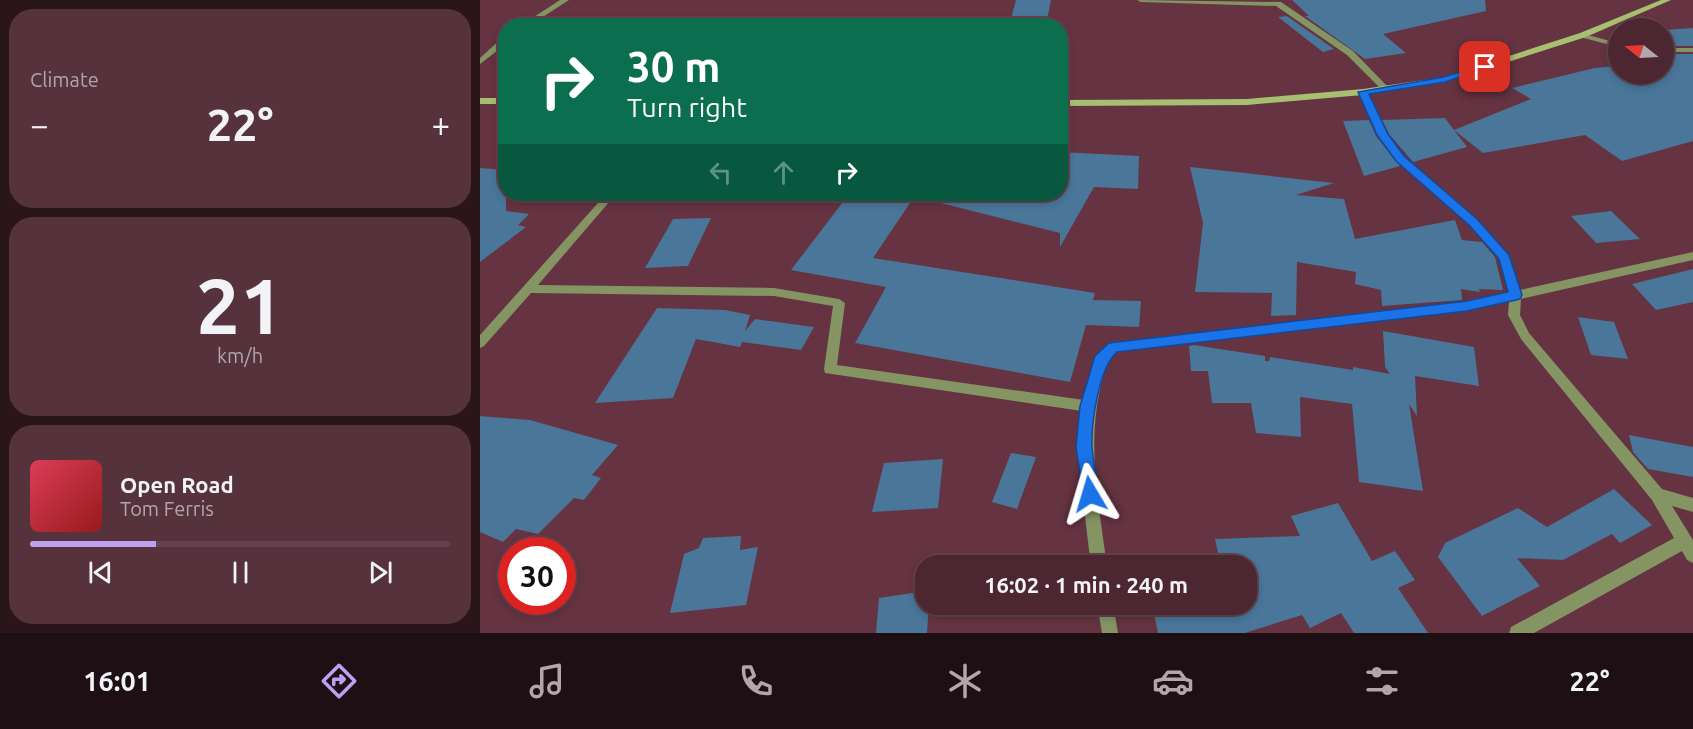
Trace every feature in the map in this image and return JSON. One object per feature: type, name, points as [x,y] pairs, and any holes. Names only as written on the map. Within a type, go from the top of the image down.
[{"type":"main road","points":[[1068,103],[1246,102],[1363,92],[1445,80],[1583,34],[1666,0]]},
{"type":"main road","points":[[480,100],[498,101]]},
{"type":"street","points":[[536,18],[565,0]]},
{"type":"street","points":[[1141,0],[1278,4],[1350,53],[1385,88]]},
{"type":"street","points":[[1583,34],[1608,42]]},
{"type":"street","points":[[480,62],[498,46]]},
{"type":"street","points":[[1674,50],[1693,50]]},
{"type":"street","points":[[1363,92],[1383,135],[1400,158],[1462,211],[1504,258],[1515,295],[1514,315],[1525,336],[1657,495],[1689,548],[1517,633]]},
{"type":"street","points":[[480,343],[530,289],[605,201]]},
{"type":"street","points":[[1099,555],[1084,447],[1088,406],[1103,356],[1114,347],[1467,306],[1693,256]]},
{"type":"street","points":[[530,289],[774,292],[839,303],[830,369],[1088,406]]},
{"type":"street","points":[[1657,495],[1693,505]]},
{"type":"street","points":[[1108,615],[1110,633]]},
{"type":"building","points":[[1016,0],[1051,0],[1048,18],[1011,18]]},
{"type":"building","points":[[1292,0],[1485,0],[1486,11],[1383,34],[1406,53],[1365,59],[1305,16],[1309,16]]},
{"type":"building","points":[[1287,16],[1334,49],[1323,52],[1278,17]]},
{"type":"building","points":[[1693,28],[1693,46],[1674,46],[1674,29]]},
{"type":"building","points":[[1674,54],[1693,54],[1693,141],[1622,161],[1585,135],[1483,153],[1454,130],[1531,99],[1512,88],[1608,67],[1608,84],[1674,84]]},
{"type":"building","points":[[1445,118],[1467,147],[1413,162],[1389,134],[1382,120]]},
{"type":"building","points":[[1369,120],[1376,136],[1400,166],[1364,176],[1343,121]]},
{"type":"building","points":[[1068,152],[1139,156],[1138,189],[1094,187],[1060,247],[1060,233],[941,203],[941,201],[1068,201]]},
{"type":"building","points":[[1190,167],[1334,183],[1296,195],[1344,199],[1355,239],[1455,220],[1462,240],[1482,242],[1495,257],[1503,290],[1479,289],[1480,292],[1461,289],[1462,300],[1382,306],[1381,290],[1355,284],[1356,272],[1297,262],[1296,315],[1271,316],[1272,293],[1195,292],[1203,223]]},
{"type":"building","points":[[480,168],[498,169],[498,201],[506,201],[506,211],[529,214],[518,225],[526,227],[480,262]]},
{"type":"building","points":[[844,201],[911,201],[873,258],[1095,293],[1093,300],[1141,301],[1139,327],[1086,325],[1070,382],[855,343],[886,287],[791,270]]},
{"type":"building","points":[[1611,211],[1640,239],[1596,243],[1571,216]]},
{"type":"building","points":[[711,218],[688,266],[645,268],[673,219]]},
{"type":"building","points":[[1693,269],[1693,302],[1656,310],[1632,284]]},
{"type":"building","points":[[657,308],[725,310],[750,315],[745,331],[755,319],[814,327],[801,350],[742,342],[740,347],[696,339],[673,398],[595,403]]},
{"type":"building","points":[[1578,317],[1614,322],[1628,359],[1591,355]]},
{"type":"building","points":[[1383,331],[1474,347],[1479,386],[1415,376],[1417,416],[1409,404],[1423,491],[1359,482],[1352,404],[1300,397],[1301,437],[1256,433],[1251,403],[1212,403],[1208,371],[1191,371],[1189,346],[1194,345],[1265,356],[1265,361],[1269,361],[1270,357],[1390,374],[1385,367]]},
{"type":"building","points":[[480,416],[530,420],[618,445],[592,475],[601,478],[584,500],[574,498],[538,534],[516,529],[508,537],[498,537],[498,540],[480,532]]},
{"type":"building","points":[[1629,435],[1693,447],[1693,477],[1648,469],[1633,452]]},
{"type":"building","points":[[1011,453],[1036,457],[1017,509],[992,502]]},
{"type":"building","points":[[943,459],[938,508],[872,512],[884,463]]},
{"type":"building","points":[[1614,489],[1652,525],[1620,543],[1612,534],[1563,560],[1517,558],[1540,586],[1482,616],[1438,557],[1445,543],[1518,508],[1547,527]]},
{"type":"building","points":[[1338,503],[1372,561],[1395,551],[1415,580],[1398,588],[1428,633],[1354,633],[1341,613],[1310,628],[1302,615],[1245,633],[1158,633],[1154,615],[1257,615],[1257,555],[1218,555],[1215,539],[1300,536],[1291,516]]},
{"type":"building","points":[[741,536],[740,550],[758,547],[746,605],[670,613],[684,554],[699,548],[703,538]]},
{"type":"building","points":[[915,593],[915,615],[928,615],[927,633],[876,633],[879,598]]},
{"type":"route","points":[[1090,494],[1084,447],[1088,406],[1103,356],[1114,347],[1375,318],[1467,306],[1515,295],[1504,258],[1484,232],[1400,158],[1383,135],[1363,92],[1445,80],[1485,67]]}]
